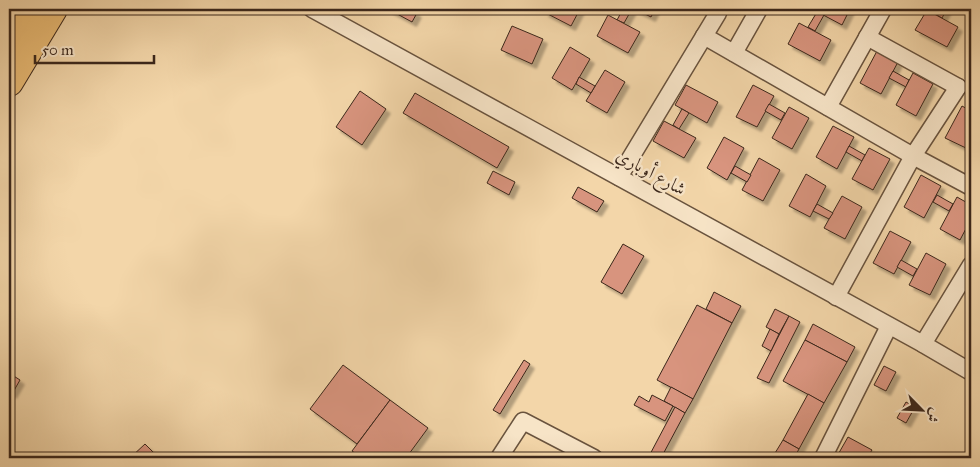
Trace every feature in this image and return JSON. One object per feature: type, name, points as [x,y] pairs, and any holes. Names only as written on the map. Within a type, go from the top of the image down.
[{"type":"highway","points":[[9,45],[31,9]]},
{"type":"highway","points":[[9,82],[53,9]]},
{"type":"street","name":"شارع أوباري","points":[[312,9],[971,372]]},
{"type":"street","points":[[619,177],[718,13],[714,9]]},
{"type":"street","points":[[734,53],[759,9]]},
{"type":"street","points":[[828,107],[883,9]]},
{"type":"street","points":[[704,36],[913,156],[971,187]]},
{"type":"street","points":[[836,298],[913,156],[965,84],[867,37]]},
{"type":"street","points":[[923,344],[971,265]]},
{"type":"street","points":[[822,458],[889,326]]},
{"type":"street","points":[[499,458],[523,421],[594,458]]},
{"type":"building","points":[[388,9],[410,9],[417,13],[412,22]]},
{"type":"building","points":[[546,9],[580,9],[571,26],[544,12]]},
{"type":"building","points":[[623,9],[632,9],[624,23],[617,20]]},
{"type":"building","points":[[635,9],[655,9],[651,17]]},
{"type":"building","points":[[812,9],[850,9],[842,25]]},
{"type":"building","points":[[938,9],[947,9],[942,18],[935,14]]},
{"type":"building","points":[[927,10],[958,27],[947,47],[915,30]]},
{"type":"building","points":[[817,12],[824,15],[815,31],[808,27]]},
{"type":"building","points":[[608,15],[640,32],[628,53],[597,36]]},
{"type":"building","points":[[799,23],[831,40],[820,61],[788,44]]},
{"type":"building","points":[[512,26],[543,39],[532,64],[501,50]]},
{"type":"building","points":[[570,47],[590,59],[572,90],[552,78]]},
{"type":"building","points":[[877,51],[898,62],[881,94],[860,83]]},
{"type":"building","points":[[605,70],[625,82],[607,113],[586,101]]},
{"type":"building","points":[[893,71],[909,80],[906,87],[889,78]]},
{"type":"building","points":[[913,73],[933,84],[916,116],[896,105]]},
{"type":"building","points":[[579,77],[595,86],[591,93],[576,84]]},
{"type":"building","points":[[686,85],[718,102],[707,123],[675,105]]},
{"type":"building","points":[[753,85],[774,96],[757,127],[736,117]]},
{"type":"building","points":[[360,91],[386,109],[362,145],[336,127]]},
{"type":"building","points":[[415,93],[509,147],[497,168],[403,113]]},
{"type":"building","points":[[769,104],[785,113],[781,120],[765,111]]},
{"type":"building","points":[[962,106],[971,111],[971,139],[966,148],[945,138]]},
{"type":"building","points":[[789,107],[809,118],[792,149],[772,138]]},
{"type":"building","points":[[682,109],[689,113],[679,129],[673,125]]},
{"type":"building","points":[[664,121],[696,138],[684,158],[653,141]]},
{"type":"building","points":[[833,126],[854,137],[837,169],[816,157]]},
{"type":"building","points":[[724,137],[744,148],[727,180],[707,168]]},
{"type":"building","points":[[849,146],[865,155],[862,161],[846,152]]},
{"type":"building","points":[[869,148],[890,159],[873,190],[852,179]]},
{"type":"building","points":[[759,158],[780,170],[763,201],[742,190]]},
{"type":"building","points":[[735,166],[751,175],[747,182],[731,173]]},
{"type":"building","points":[[493,171],[515,182],[509,195],[487,183]]},
{"type":"building","points":[[806,174],[826,186],[810,217],[789,206]]},
{"type":"building","points":[[921,175],[941,186],[924,218],[904,207]]},
{"type":"building","points":[[578,187],[604,201],[597,212],[572,198]]},
{"type":"building","points":[[937,195],[953,204],[949,211],[933,202]]},
{"type":"building","points":[[842,196],[862,207],[845,239],[824,228]]},
{"type":"building","points":[[957,197],[971,205],[971,219],[960,240],[940,229]]},
{"type":"building","points":[[817,204],[833,213],[829,219],[813,211]]},
{"type":"building","points":[[890,231],[911,242],[894,274],[873,263]]},
{"type":"building","points":[[623,244],[644,256],[622,294],[601,282]]},
{"type":"building","points":[[926,253],[946,264],[930,295],[909,285]]},
{"type":"building","points":[[901,260],[917,269],[913,276],[897,267]]},
{"type":"building","points":[[714,292],[741,306],[732,323],[706,309]]},
{"type":"building","points":[[697,305],[732,323],[693,399],[657,380]]},
{"type":"building","points":[[775,309],[789,316],[779,334],[766,327]]},
{"type":"building","points":[[789,316],[800,322],[769,383],[757,378]]},
{"type":"building","points":[[813,324],[855,347],[847,362],[805,340]]},
{"type":"building","points":[[770,329],[779,334],[771,351],[762,346]]},
{"type":"building","points":[[805,340],[847,362],[824,403],[783,381]]},
{"type":"building","points":[[524,360],[530,364],[500,414],[493,410]]},
{"type":"building","points":[[343,365],[390,400],[357,444],[310,409]]},
{"type":"building","points":[[884,366],[896,372],[886,391],[874,385]]},
{"type":"building","points":[[9,373],[20,380],[12,394],[9,392]]},
{"type":"building","points":[[671,387],[693,399],[685,413],[664,401]]},
{"type":"building","points":[[808,394],[824,403],[799,449],[783,440]]},
{"type":"building","points":[[652,395],[673,406],[665,421],[634,405],[639,396],[649,402]]},
{"type":"building","points":[[390,400],[428,428],[406,458],[362,458],[352,451]]},
{"type":"building","points":[[906,402],[915,407],[906,423],[897,418]]},
{"type":"building","points":[[675,407],[685,413],[661,458],[648,458]]},
{"type":"building","points":[[848,437],[872,450],[867,458],[836,458]]},
{"type":"building","points":[[783,440],[799,449],[794,458],[772,458]]},
{"type":"building","points":[[145,444],[159,458],[131,457]]}]
